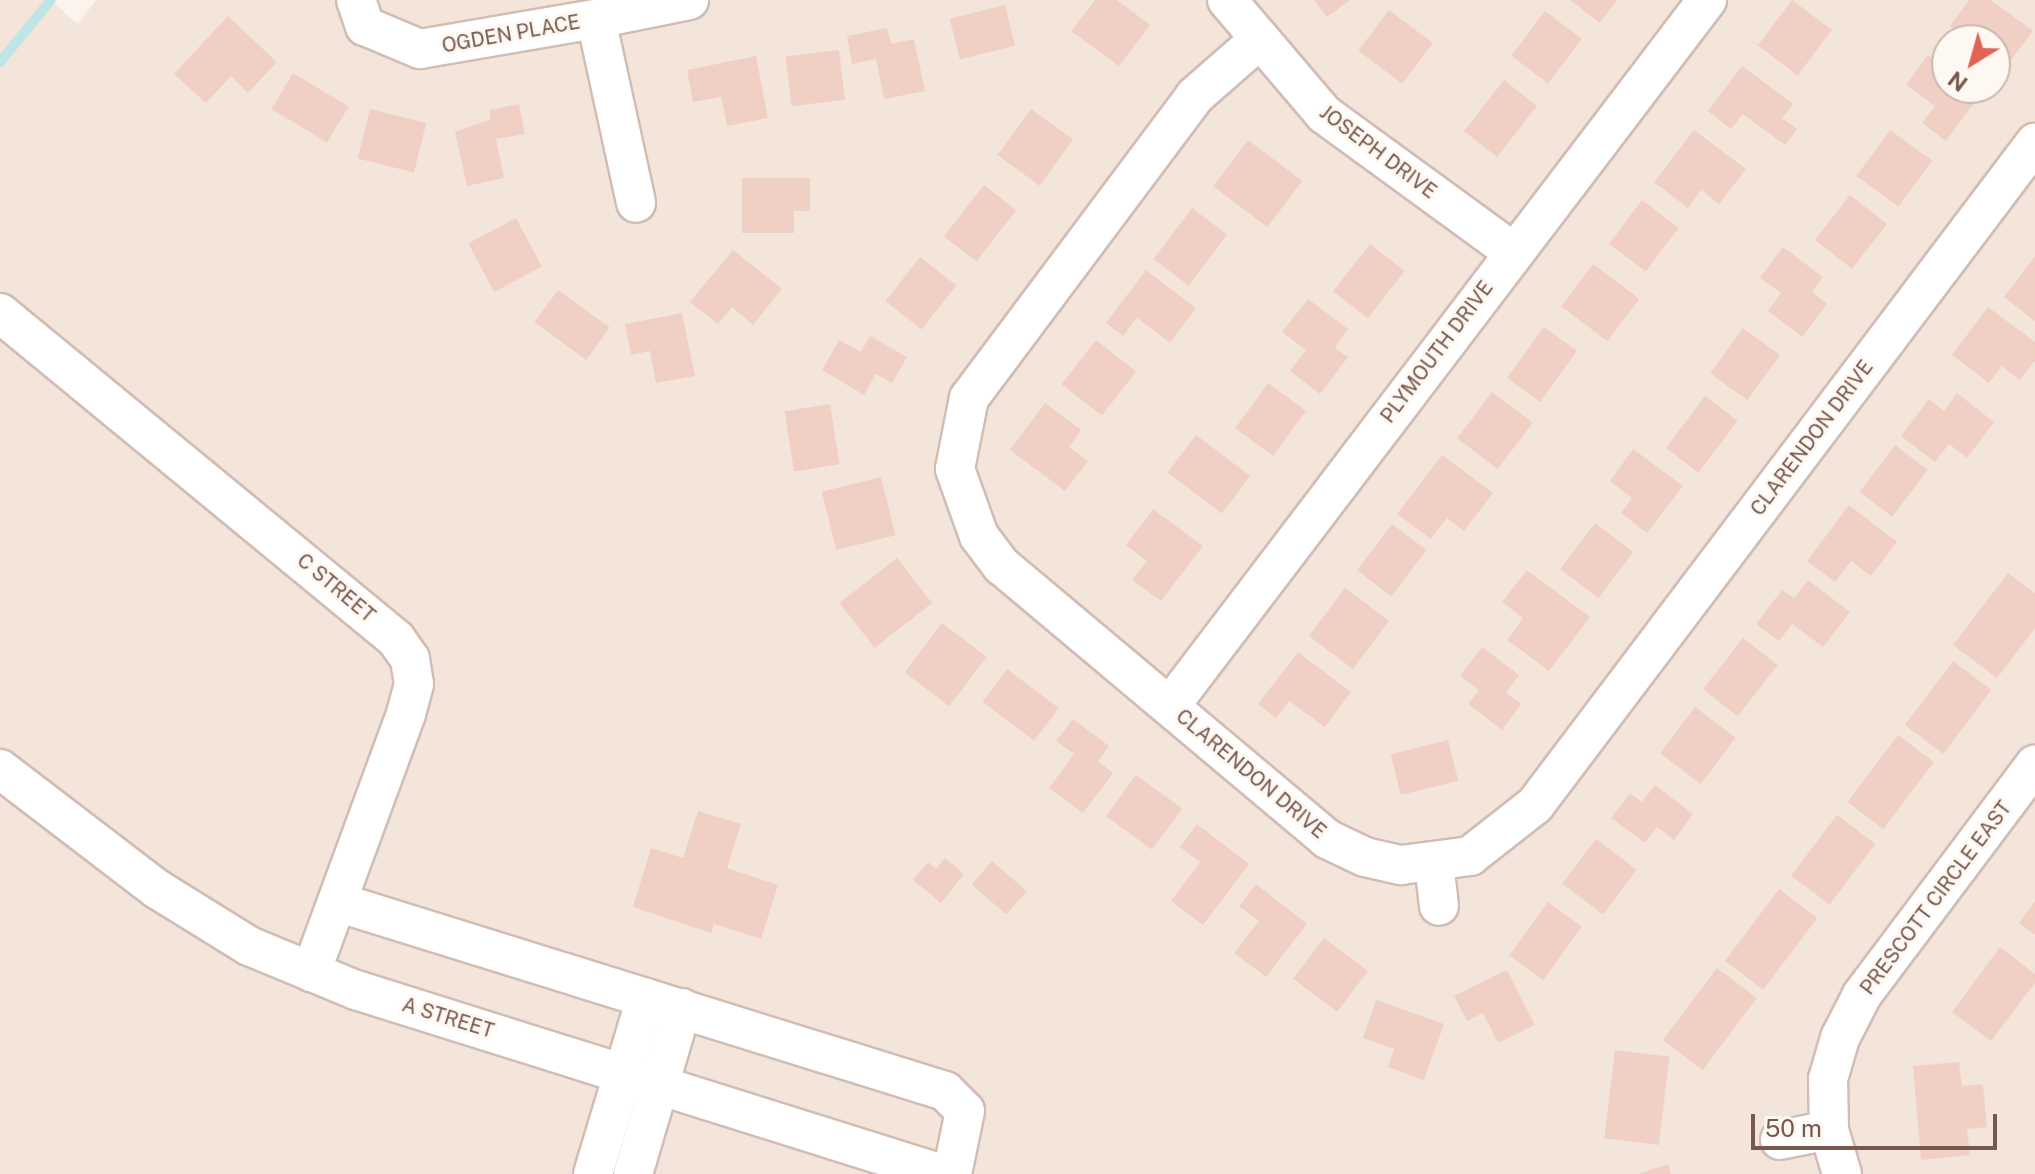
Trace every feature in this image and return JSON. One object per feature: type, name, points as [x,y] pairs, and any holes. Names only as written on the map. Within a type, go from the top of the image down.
[{"type":"street","name":"OGDEN PLACE","points":[[356,0],[365,26],[420,49],[596,19],[636,203]]},
{"type":"street","points":[[596,19],[689,0]]},
{"type":"street","name":"JOSEPH DRIVE","points":[[1227,0],[1324,114],[1513,252]]},
{"type":"street","name":"PLYMOUTH DRIVE","points":[[1170,706],[1707,0]]},
{"type":"street","name":"CLARENDON DRIVE","points":[[1260,39],[1195,96],[969,398],[958,436],[955,469],[979,536],[1002,566],[1327,839],[1365,857],[1401,865],[1470,856],[1535,805],[2035,143]]},
{"type":"street","name":"C STREET","points":[[0,313],[396,639],[410,659],[414,684],[406,714],[311,972]]},
{"type":"street","name":"PRESCOTT CIRCLE EAST","points":[[1842,1174],[1829,1130],[1828,1079],[1840,1038],[1862,995],[2035,765]]},
{"type":"street","name":"A STREET","points":[[0,769],[201,919],[311,972],[942,1174]]},
{"type":"street","points":[[1434,863],[1439,906]]},
{"type":"street","points":[[337,902],[945,1091],[965,1111],[952,1174]]},
{"type":"street","points":[[593,1174],[624,1073],[664,1003]]},
{"type":"street","points":[[633,1174],[661,1085],[664,1003]]},
{"type":"street","points":[[1780,1140],[1829,1130]]},
{"type":"shaded area","points":[[0,0],[50,0],[78,24],[96,0],[2035,0],[2035,1174],[0,1174]]},
{"type":"building","points":[[1095,0],[1117,0],[1150,25],[1119,66],[1071,31]]},
{"type":"building","points":[[1314,0],[1350,0],[1327,17]]},
{"type":"building","points":[[1570,0],[1617,0],[1600,23]]},
{"type":"building","points":[[1792,0],[1832,30],[1798,76],[1758,46]]},
{"type":"building","points":[[1969,0],[1991,0],[2033,31],[2011,60],[2011,24],[1951,24]]},
{"type":"building","points":[[1005,5],[1015,46],[960,60],[950,19]]},
{"type":"building","points":[[1389,10],[1433,43],[1402,84],[1358,51]]},
{"type":"building","points":[[1545,11],[1582,39],[1548,83],[1511,56]]},
{"type":"building","points":[[228,16],[277,62],[248,93],[231,76],[206,103],[174,74]]},
{"type":"building","points":[[887,28],[891,44],[914,39],[925,91],[884,99],[876,59],[852,64],[847,36]]},
{"type":"building","points":[[839,50],[845,100],[791,106],[785,57]]},
{"type":"building","points":[[1928,55],[1931,57],[1931,103],[1906,85]]},
{"type":"building","points":[[756,56],[768,118],[727,126],[721,97],[693,102],[687,70]]},
{"type":"building","points":[[1742,66],[1793,104],[1782,118],[1797,129],[1785,145],[1743,114],[1731,129],[1708,111]]},
{"type":"building","points":[[293,73],[349,106],[327,142],[271,109]]},
{"type":"building","points":[[1504,80],[1537,106],[1497,157],[1464,131]]},
{"type":"building","points":[[519,104],[525,134],[496,139],[504,178],[467,186],[455,132],[491,119],[489,110]]},
{"type":"building","points":[[1932,104],[1973,104],[1946,141],[1922,123],[1935,106]]},
{"type":"building","points":[[370,109],[426,123],[414,173],[358,158]]},
{"type":"building","points":[[1031,109],[1073,140],[1040,186],[997,155]]},
{"type":"building","points":[[1694,130],[1746,169],[1719,204],[1701,190],[1688,208],[1654,182]]},
{"type":"building","points":[[1890,130],[1932,161],[1899,207],[1856,176]]},
{"type":"building","points":[[1248,140],[1302,181],[1267,227],[1213,186]]},
{"type":"building","points":[[742,178],[810,178],[810,211],[794,211],[794,233],[742,233]]},
{"type":"building","points":[[984,185],[1016,210],[976,261],[944,236]]},
{"type":"building","points":[[1850,195],[1887,224],[1852,269],[1815,240]]},
{"type":"building","points":[[1642,200],[1679,228],[1646,272],[1609,244]]},
{"type":"building","points":[[1192,208],[1227,234],[1189,286],[1153,259]]},
{"type":"building","points":[[516,218],[542,267],[494,292],[468,243]]},
{"type":"building","points":[[1370,244],[1405,271],[1368,318],[1333,291]]},
{"type":"building","points":[[1783,247],[1823,277],[1812,292],[1827,304],[1802,337],[1768,311],[1781,293],[1760,278]]},
{"type":"building","points":[[733,250],[782,289],[753,325],[732,307],[718,324],[690,302]]},
{"type":"building","points":[[2035,256],[2035,321],[2004,297]]},
{"type":"building","points":[[920,257],[956,285],[922,329],[886,301]]},
{"type":"building","points":[[1593,264],[1639,299],[1607,341],[1561,306]]},
{"type":"building","points":[[1146,270],[1196,308],[1170,343],[1137,318],[1123,336],[1106,323]]},
{"type":"building","points":[[558,290],[610,328],[586,360],[534,322]]},
{"type":"building","points":[[1308,299],[1348,329],[1335,348],[1348,357],[1320,394],[1290,371],[1306,350],[1282,332]]},
{"type":"building","points":[[1988,307],[2035,342],[2035,361],[2020,380],[2002,366],[1989,383],[1952,355]]},
{"type":"building","points":[[682,313],[695,376],[656,383],[650,351],[631,355],[625,324]]},
{"type":"building","points":[[1544,327],[1577,351],[1540,402],[1507,378]]},
{"type":"building","points":[[1743,328],[1780,355],[1747,400],[1710,373]]},
{"type":"building","points":[[870,336],[907,357],[892,383],[876,374],[864,395],[822,370],[839,340],[861,352]]},
{"type":"building","points":[[1096,340],[1136,371],[1102,416],[1062,384]]},
{"type":"building","points":[[1268,383],[1306,411],[1273,456],[1235,428]]},
{"type":"building","points":[[1492,392],[1533,423],[1498,469],[1457,438]]},
{"type":"building","points":[[1957,393],[1994,422],[1967,458],[1949,444],[1935,462],[1901,436],[1929,399],[1944,411]]},
{"type":"building","points":[[1705,396],[1738,421],[1699,473],[1666,448]]},
{"type":"building","points":[[1045,403],[1081,430],[1069,447],[1088,461],[1065,491],[1010,450]]},
{"type":"building","points":[[830,404],[840,464],[794,471],[785,411]]},
{"type":"building","points":[[1196,435],[1250,476],[1222,513],[1168,473]]},
{"type":"building","points":[[1895,445],[1928,470],[1892,517],[1859,492]]},
{"type":"building","points":[[1633,449],[1683,486],[1647,533],[1621,513],[1632,498],[1610,481]]},
{"type":"building","points":[[1442,455],[1493,493],[1464,531],[1447,518],[1431,539],[1397,514]]},
{"type":"building","points":[[881,477],[896,535],[836,550],[822,492]]},
{"type":"building","points":[[1849,505],[1897,542],[1871,576],[1851,561],[1835,582],[1807,561]]},
{"type":"building","points":[[1153,509],[1203,546],[1161,601],[1132,580],[1147,561],[1126,545]]},
{"type":"building","points":[[1595,523],[1633,552],[1598,598],[1560,569]]},
{"type":"building","points":[[1392,524],[1426,550],[1391,596],[1357,570]]},
{"type":"building","points":[[897,558],[932,603],[875,648],[839,603]]},
{"type":"building","points":[[1527,570],[1590,617],[1549,671],[1507,640],[1523,618],[1502,602]]},
{"type":"building","points":[[2008,573],[2035,593],[2035,628],[1997,678],[1953,645]]},
{"type":"building","points":[[1808,580],[1850,612],[1823,647],[1792,624],[1779,641],[1756,624],[1782,590],[1794,598]]},
{"type":"building","points":[[1345,588],[1389,621],[1353,669],[1309,636]]},
{"type":"building","points":[[942,623],[987,657],[949,706],[905,673]]},
{"type":"building","points":[[1743,638],[1778,665],[1738,716],[1703,689]]},
{"type":"building","points":[[1482,647],[1519,675],[1506,693],[1521,704],[1502,730],[1468,704],[1479,690],[1460,676]]},
{"type":"building","points":[[1298,652],[1351,692],[1325,727],[1289,701],[1276,718],[1258,704]]},
{"type":"building","points":[[1953,661],[1991,690],[1943,754],[1905,725]]},
{"type":"building","points":[[1007,669],[1059,708],[1034,741],[982,702]]},
{"type":"building","points":[[1695,707],[1736,738],[1701,784],[1660,753]]},
{"type":"building","points":[[1073,719],[1109,746],[1098,761],[1113,773],[1083,813],[1049,788],[1074,754],[1056,741]]},
{"type":"building","points":[[1898,735],[1934,762],[1883,829],[1847,802]]},
{"type":"building","points":[[1448,740],[1458,781],[1401,795],[1391,754]]},
{"type":"building","points":[[1136,775],[1182,809],[1152,850],[1106,816]]},
{"type":"building","points":[[1655,785],[1693,814],[1674,840],[1657,827],[1645,843],[1611,818],[1630,793],[1642,802]]},
{"type":"building","points":[[698,811],[741,824],[727,868],[778,885],[761,939],[714,924],[711,933],[633,907],[651,848],[683,858]]},
{"type":"building","points":[[1837,815],[1875,844],[1830,905],[1791,876]]},
{"type":"building","points":[[1197,824],[1249,864],[1203,925],[1171,901],[1200,862],[1180,847]]},
{"type":"building","points":[[1596,839],[1637,870],[1603,914],[1562,884]]},
{"type":"building","points":[[945,858],[964,874],[941,903],[913,880],[928,862],[936,869]]},
{"type":"building","points":[[992,861],[1027,891],[1006,915],[972,884]]},
{"type":"building","points":[[1256,884],[1307,924],[1266,977],[1234,953],[1259,921],[1239,906]]},
{"type":"building","points":[[1779,889],[1817,918],[1763,990],[1725,961]]},
{"type":"building","points":[[2035,901],[2035,935],[2019,923]]},
{"type":"building","points":[[1548,902],[1582,927],[1543,980],[1509,955]]},
{"type":"building","points":[[1324,938],[1368,971],[1337,1012],[1293,979]]},
{"type":"building","points":[[2000,947],[2035,974],[2035,983],[1991,1041],[1952,1012]]},
{"type":"building","points":[[1717,968],[1757,998],[1703,1070],[1663,1040]]},
{"type":"building","points":[[1507,970],[1535,1025],[1498,1043],[1483,1013],[1467,1021],[1454,996]]},
{"type":"building","points":[[1376,1000],[1444,1024],[1424,1080],[1388,1067],[1394,1049],[1363,1038]]},
{"type":"building","points":[[1615,1050],[1670,1057],[1659,1145],[1604,1138]]},
{"type":"building","points":[[1959,1062],[1962,1086],[1983,1084],[1987,1127],[1967,1129],[1970,1155],[1921,1160],[1913,1066]]},
{"type":"building","points":[[1668,1164],[1671,1174],[1640,1174],[1640,1173]]},
{"type":"waterway","points":[[0,62],[51,0]]}]
